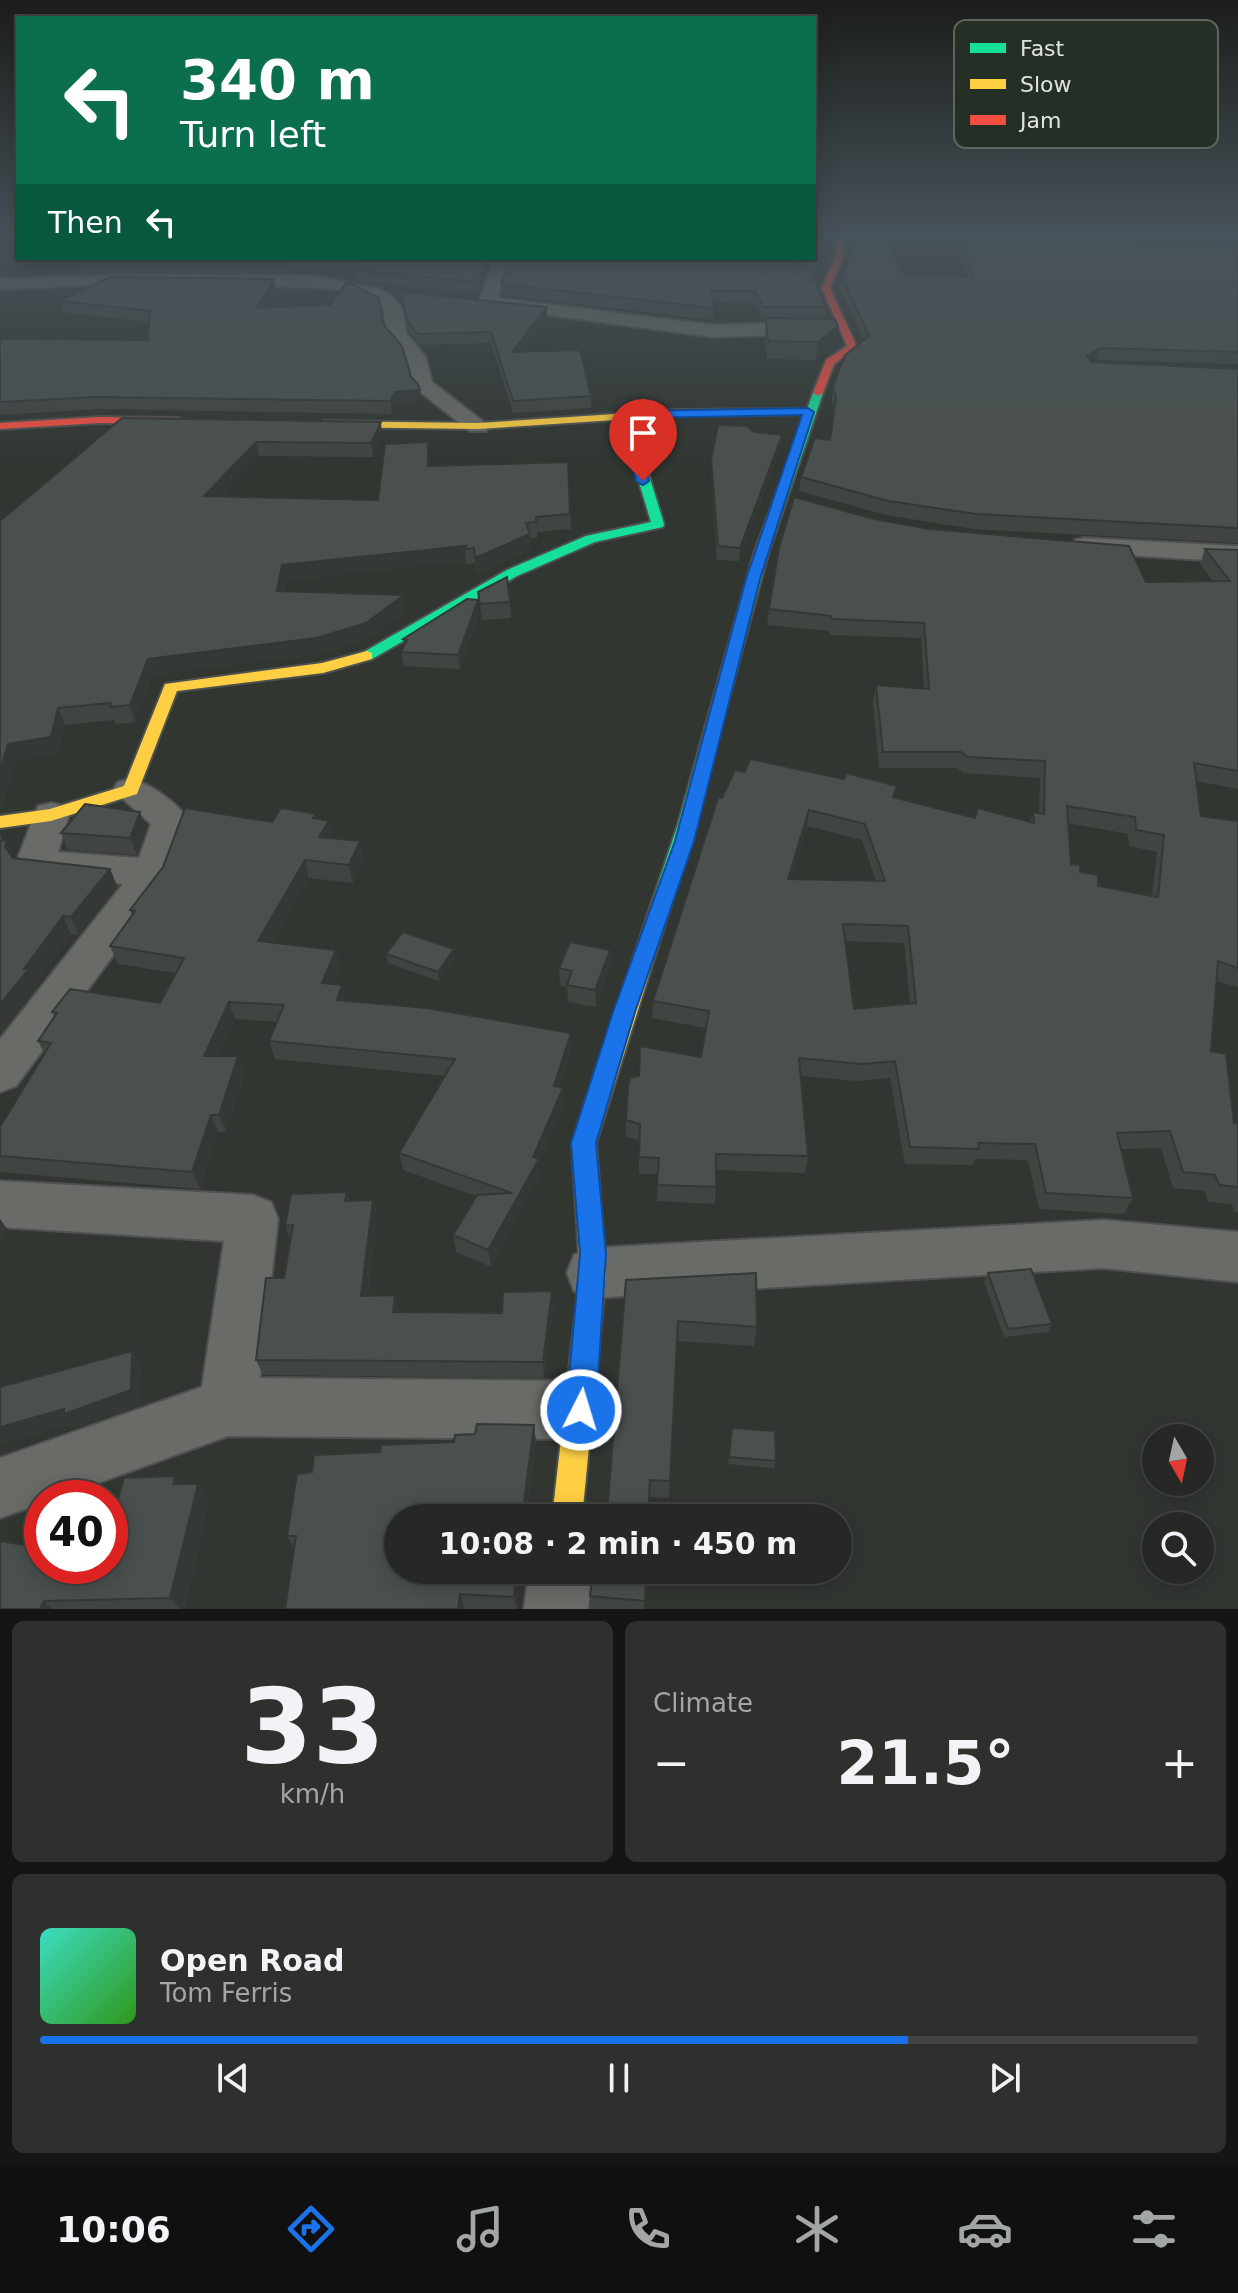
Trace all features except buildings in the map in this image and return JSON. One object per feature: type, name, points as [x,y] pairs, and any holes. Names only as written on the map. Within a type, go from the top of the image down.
[{"type":"street","points":[[394,312],[397,335],[411,346],[418,358],[422,384],[478,426]]},
{"type":"street","points":[[567,312],[713,331],[778,326],[845,329]]},
{"type":"street","points":[[569,1504],[593,1273],[584,1143],[624,1012],[684,841],[753,579],[779,496],[808,412],[830,362],[852,347],[837,312]]},
{"type":"street","points":[[304,423],[478,426],[634,415],[808,412]]},
{"type":"street","points":[[131,790],[171,687],[323,668],[376,653],[445,608],[512,573],[591,539],[658,524],[634,446],[634,415]]},
{"type":"street","points":[[0,426],[99,420],[194,422]]},
{"type":"street","points":[[779,496],[809,503]]},
{"type":"street","points":[[1060,546],[1238,554]]},
{"type":"street","points":[[0,822],[51,815],[131,790]]},
{"type":"street","points":[[0,1073],[153,873],[171,821],[131,790]]},
{"type":"street","points":[[51,815],[35,863],[153,873]]},
{"type":"street","points":[[0,1204],[253,1219],[228,1407]]},
{"type":"street","points":[[593,1273],[1103,1244],[1238,1257]]},
{"type":"street","points":[[0,1488],[228,1407],[581,1410]]},
{"type":"street","points":[[556,1609],[559,1584]]},
{"type":"traffic: fast","points":[[661,905],[687,824],[761,554],[818,393]]},
{"type":"traffic: fast","points":[[367,656],[512,573],[591,539],[658,524],[634,446],[634,415]]},
{"type":"traffic: slow","points":[[323,424],[478,426],[676,413],[808,412]]},
{"type":"traffic: slow","points":[[0,822],[51,815],[131,790],[171,687],[323,668],[367,656]]},
{"type":"traffic: slow","points":[[568,1504],[593,1273],[584,1143],[661,905]]},
{"type":"traffic: jam","points":[[818,393],[830,362],[852,347],[837,312]]},
{"type":"traffic: jam","points":[[0,426],[99,420],[178,421]]},
{"type":"route","points":[[581,1410],[593,1273],[584,1143],[624,1012],[684,841],[753,579],[808,412],[634,415],[634,446],[643,481]]}]
